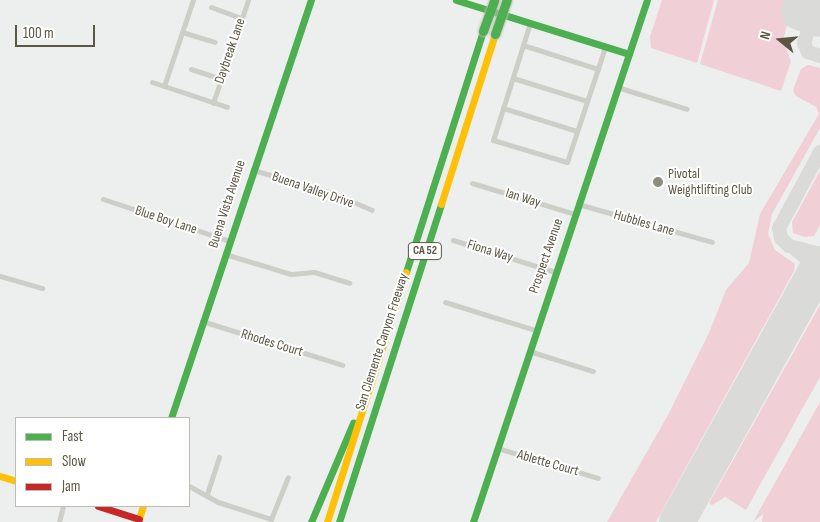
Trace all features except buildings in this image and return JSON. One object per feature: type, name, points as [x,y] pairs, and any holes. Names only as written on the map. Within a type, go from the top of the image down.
[{"type":"main road","name":"Buena Vista Avenue","points":[[171,417],[311,0]]},
{"type":"main road","points":[[456,0],[629,54]]},
{"type":"main road","name":"San Clemente Canyon Freeway","points":[[327,522],[494,0]]},
{"type":"main road","name":"San Clemente Canyon Freeway","points":[[339,522],[507,0]]},
{"type":"main road","name":"Prospect Avenue","points":[[473,522],[577,204],[647,0]]},
{"type":"main road","points":[[311,522],[384,344]]},
{"type":"main road","points":[[344,522],[356,469]]},
{"type":"main road","points":[[0,476],[15,481]]},
{"type":"main road","points":[[101,507],[139,520],[143,507]]},
{"type":"street","points":[[164,86],[193,0]]},
{"type":"street","name":"Daybreak Lane","points":[[213,103],[248,0]]},
{"type":"street","points":[[211,7],[242,18]]},
{"type":"street","points":[[530,23],[493,140],[567,162],[605,47]]},
{"type":"street","points":[[182,32],[214,42]]},
{"type":"street","points":[[523,45],[598,69]]},
{"type":"street","points":[[191,69],[221,79]]},
{"type":"street","points":[[512,78],[587,101]]},
{"type":"street","points":[[152,82],[227,107]]},
{"type":"street","points":[[617,87],[687,109]]},
{"type":"street","points":[[503,108],[577,131]]},
{"type":"street","name":"Buena Valley Drive","points":[[253,170],[332,193],[372,210]]},
{"type":"street","name":"Ian Way","points":[[472,183],[575,214]]},
{"type":"street","name":"Blue Boy Lane","points":[[102,199],[229,241]]},
{"type":"street","name":"Hubbles Lane","points":[[577,204],[712,242]]},
{"type":"street","name":"Fiona Way","points":[[454,240],[555,272]]},
{"type":"street","points":[[225,254],[291,274],[314,272],[349,283]]},
{"type":"street","points":[[0,276],[42,288]]},
{"type":"street","points":[[445,302],[535,330]]},
{"type":"street","name":"Rhodes Court","points":[[202,321],[342,365]]},
{"type":"street","points":[[529,351],[593,371]]},
{"type":"street","name":"Ablette Court","points":[[497,448],[598,478]]},
{"type":"street","points":[[207,494],[219,457]]},
{"type":"street","points":[[190,486],[207,494],[218,502],[271,519],[288,477]]},
{"type":"street","points":[[59,522],[64,507]]},
{"type":"shaded area","points":[[662,0],[714,0],[697,63],[651,48],[650,37]]},
{"type":"shaded area","points":[[718,0],[794,0],[783,40],[791,61],[781,91],[700,64]]},
{"type":"shaded area","points":[[808,65],[820,68],[820,128],[772,214],[768,234],[775,250],[795,264],[794,271],[656,522],[607,522],[668,415],[709,333],[726,290],[749,263],[760,214],[819,114],[816,107],[796,96],[793,90],[801,69]]},
{"type":"shaded area","points":[[820,171],[820,225],[814,236],[805,237],[793,233],[792,222]]},
{"type":"shaded area","points":[[820,305],[820,377],[746,510],[725,497],[712,505],[709,503]]},
{"type":"shaded area","points":[[820,402],[820,522],[762,522],[763,514],[753,522]]},
{"type":"taxiway","points":[[820,24],[809,28],[804,43],[808,52],[820,56]]},
{"type":"taxiway","points":[[820,152],[779,228],[781,238],[789,246],[820,254]]},
{"type":"taxiway","points":[[786,323],[811,277],[807,259],[795,249]]},
{"type":"runway","points":[[799,12],[820,19]]},
{"type":"runway","points":[[677,522],[820,264]]},
{"type":"traffic: fast","points":[[171,417],[311,0]]},
{"type":"traffic: fast","points":[[456,0],[629,54]]},
{"type":"traffic: fast","points":[[483,31],[494,0]]},
{"type":"traffic: fast","points":[[495,34],[507,0]]},
{"type":"traffic: fast","points":[[473,522],[647,0]]},
{"type":"traffic: fast","points":[[406,272],[483,31]]},
{"type":"traffic: fast","points":[[339,522],[441,204]]},
{"type":"traffic: fast","points":[[311,522],[353,423]]},
{"type":"traffic: slow","points":[[441,204],[495,34]]},
{"type":"traffic: slow","points":[[327,522],[406,272]]},
{"type":"traffic: slow","points":[[0,476],[15,481]]},
{"type":"traffic: slow","points":[[138,522],[143,507]]},
{"type":"traffic: jam","points":[[101,507],[139,519]]},
{"type":"place","name":"Pivotal Weightlifting Club","points":[[658,182]]}]
